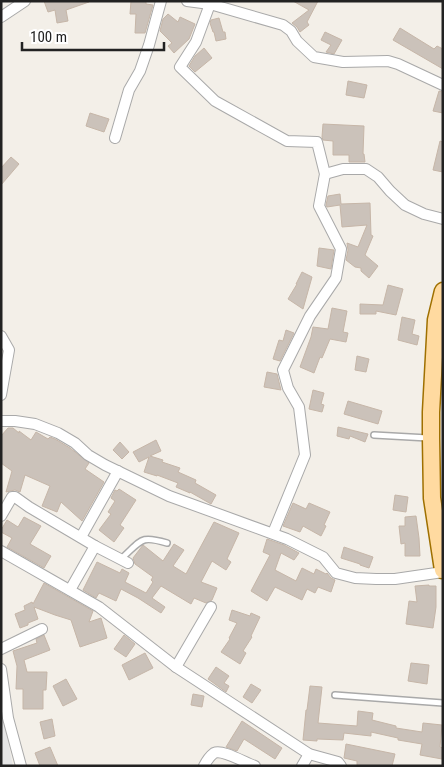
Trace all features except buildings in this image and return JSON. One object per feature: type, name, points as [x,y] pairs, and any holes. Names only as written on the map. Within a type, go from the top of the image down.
[{"type":"main road","points":[[443,292],[436,320],[431,412],[432,498],[443,571]]},
{"type":"street","points":[[1,17],[25,1]]},
{"type":"street","points":[[115,138],[129,90],[140,71],[149,45],[161,1]]},
{"type":"street","points":[[187,1],[210,4],[283,25],[314,57],[343,62],[388,61],[443,84]]},
{"type":"street","points":[[210,4],[196,42],[180,67],[215,101],[287,140],[317,142],[325,174],[319,206],[341,249],[336,278],[310,316],[283,370],[288,388],[298,407],[305,455],[273,533]]},
{"type":"street","points":[[325,174],[343,169],[366,169],[378,177],[405,206],[443,220]]},
{"type":"street","points":[[1,336],[9,350],[1,395]]},
{"type":"street","points":[[1,421],[35,424],[65,436],[96,461],[169,496],[273,533],[323,557],[336,573],[354,578],[395,579],[443,571]]},
{"type":"street","points":[[81,537],[118,472]]},
{"type":"street","points":[[1,516],[12,497],[15,496],[29,507],[95,546],[125,560]]},
{"type":"street","points":[[70,590],[95,546]]},
{"type":"street","points":[[1,551],[99,606],[176,667],[309,754],[338,762],[341,766]]},
{"type":"street","points":[[176,667],[211,606]]},
{"type":"street","points":[[1,649],[42,629]]},
{"type":"street","points":[[1,669],[8,718],[21,766]]},
{"type":"street","points":[[204,766],[213,754],[224,753],[255,766]]},
{"type":"street","points":[[302,766],[309,754]]},
{"type":"lane","points":[[374,435],[431,438]]},
{"type":"lane","points":[[125,560],[142,540],[149,538],[167,543]]},
{"type":"lane","points":[[335,695],[443,703]]},
{"type":"shaded area","points":[[1,706],[13,766],[1,766]]}]
